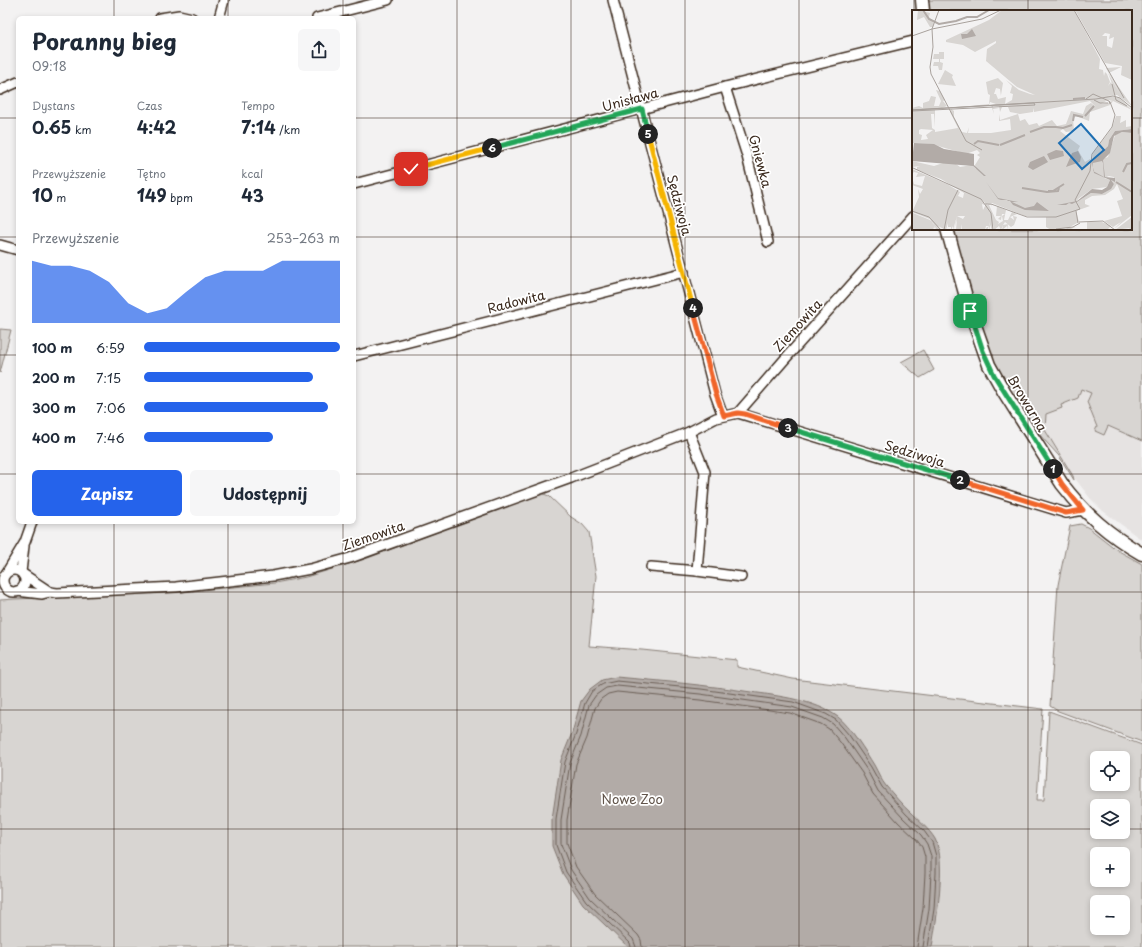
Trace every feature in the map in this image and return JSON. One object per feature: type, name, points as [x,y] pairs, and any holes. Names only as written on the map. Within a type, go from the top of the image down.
[{"type":"street","points":[[220,16],[224,0]]},
{"type":"street","points":[[325,16],[388,0]]},
{"type":"street","name":"Sędziwoja","points":[[613,0],[716,394],[724,416]]},
{"type":"street","points":[[922,0],[923,10]]},
{"type":"street","points":[[173,16],[183,16]]},
{"type":"street","name":"Unisława","points":[[356,183],[642,109],[912,41]]},
{"type":"street","points":[[0,90],[16,83]]},
{"type":"street","name":"Gniewka","points":[[725,88],[747,156],[768,242]]},
{"type":"street","name":"Ziemowita","points":[[0,596],[15,592],[42,594],[50,592],[57,594],[176,587],[273,576],[310,569],[350,558],[571,478],[689,432],[716,418],[738,413],[912,217]]},
{"type":"street","name":"Browarna","points":[[946,230],[970,311],[989,364],[1007,397],[1062,484],[1083,510],[1109,533],[1142,554]]},
{"type":"street","points":[[0,245],[16,249]]},
{"type":"street","name":"Radowita","points":[[356,355],[684,272]]},
{"type":"street","name":"Sędziwoja","points":[[738,413],[921,468],[1037,505],[1066,513],[1083,510]]},
{"type":"street","points":[[689,432],[705,472],[697,571]]},
{"type":"street","points":[[24,542],[22,573],[25,580],[24,586],[15,592],[6,588],[4,578],[24,542],[31,524]]},
{"type":"street","points":[[651,567],[741,577]]},
{"type":"street","points":[[4,578],[14,570],[22,573],[50,592]]},
{"type":"shaded area","points":[[1142,216],[1142,540],[1103,511],[1090,498],[1073,476],[1038,418],[1071,268],[1085,259],[1097,247],[1129,230],[1132,230],[1132,228]]},
{"type":"green space","points":[[927,0],[1142,0],[1142,441],[1108,426],[1104,435],[1095,431],[1097,427],[1087,402],[1091,393],[1081,389],[1078,398],[1061,405],[1062,408],[1046,414],[1045,430],[1074,480],[1059,456],[1038,433],[1037,434],[1000,374],[986,341],[952,230],[1132,230],[1132,10],[928,10]]},
{"type":"green space","points":[[0,329],[11,330],[0,373]]},
{"type":"green space","points":[[923,350],[934,370],[920,378],[901,362]]},
{"type":"green space","name":"Nowe Zoo","points":[[541,493],[549,496],[571,517],[582,524],[589,532],[596,576],[589,646],[737,660],[737,667],[793,679],[1043,709],[1037,800],[1044,800],[1049,711],[1142,745],[1142,947],[0,947],[0,600],[182,592],[275,583],[306,577],[365,559]]},
{"type":"green space","points":[[1081,524],[1089,528],[1117,550],[1142,564],[1142,742],[1058,711],[1050,706],[1058,585],[1070,526]]},
{"type":"water","points":[[616,677],[701,685],[785,697],[819,706],[843,721],[858,740],[886,786],[904,807],[927,828],[935,839],[940,862],[940,892],[932,947],[628,947],[583,904],[563,874],[552,846],[552,819],[561,760],[572,733],[581,701],[590,689],[602,680]]},
{"type":"route","points":[[411,169],[642,109],[716,394],[724,416],[738,413],[745,414],[1037,505],[1066,513],[1083,510],[1062,484],[994,375],[983,351],[970,311]]}]
